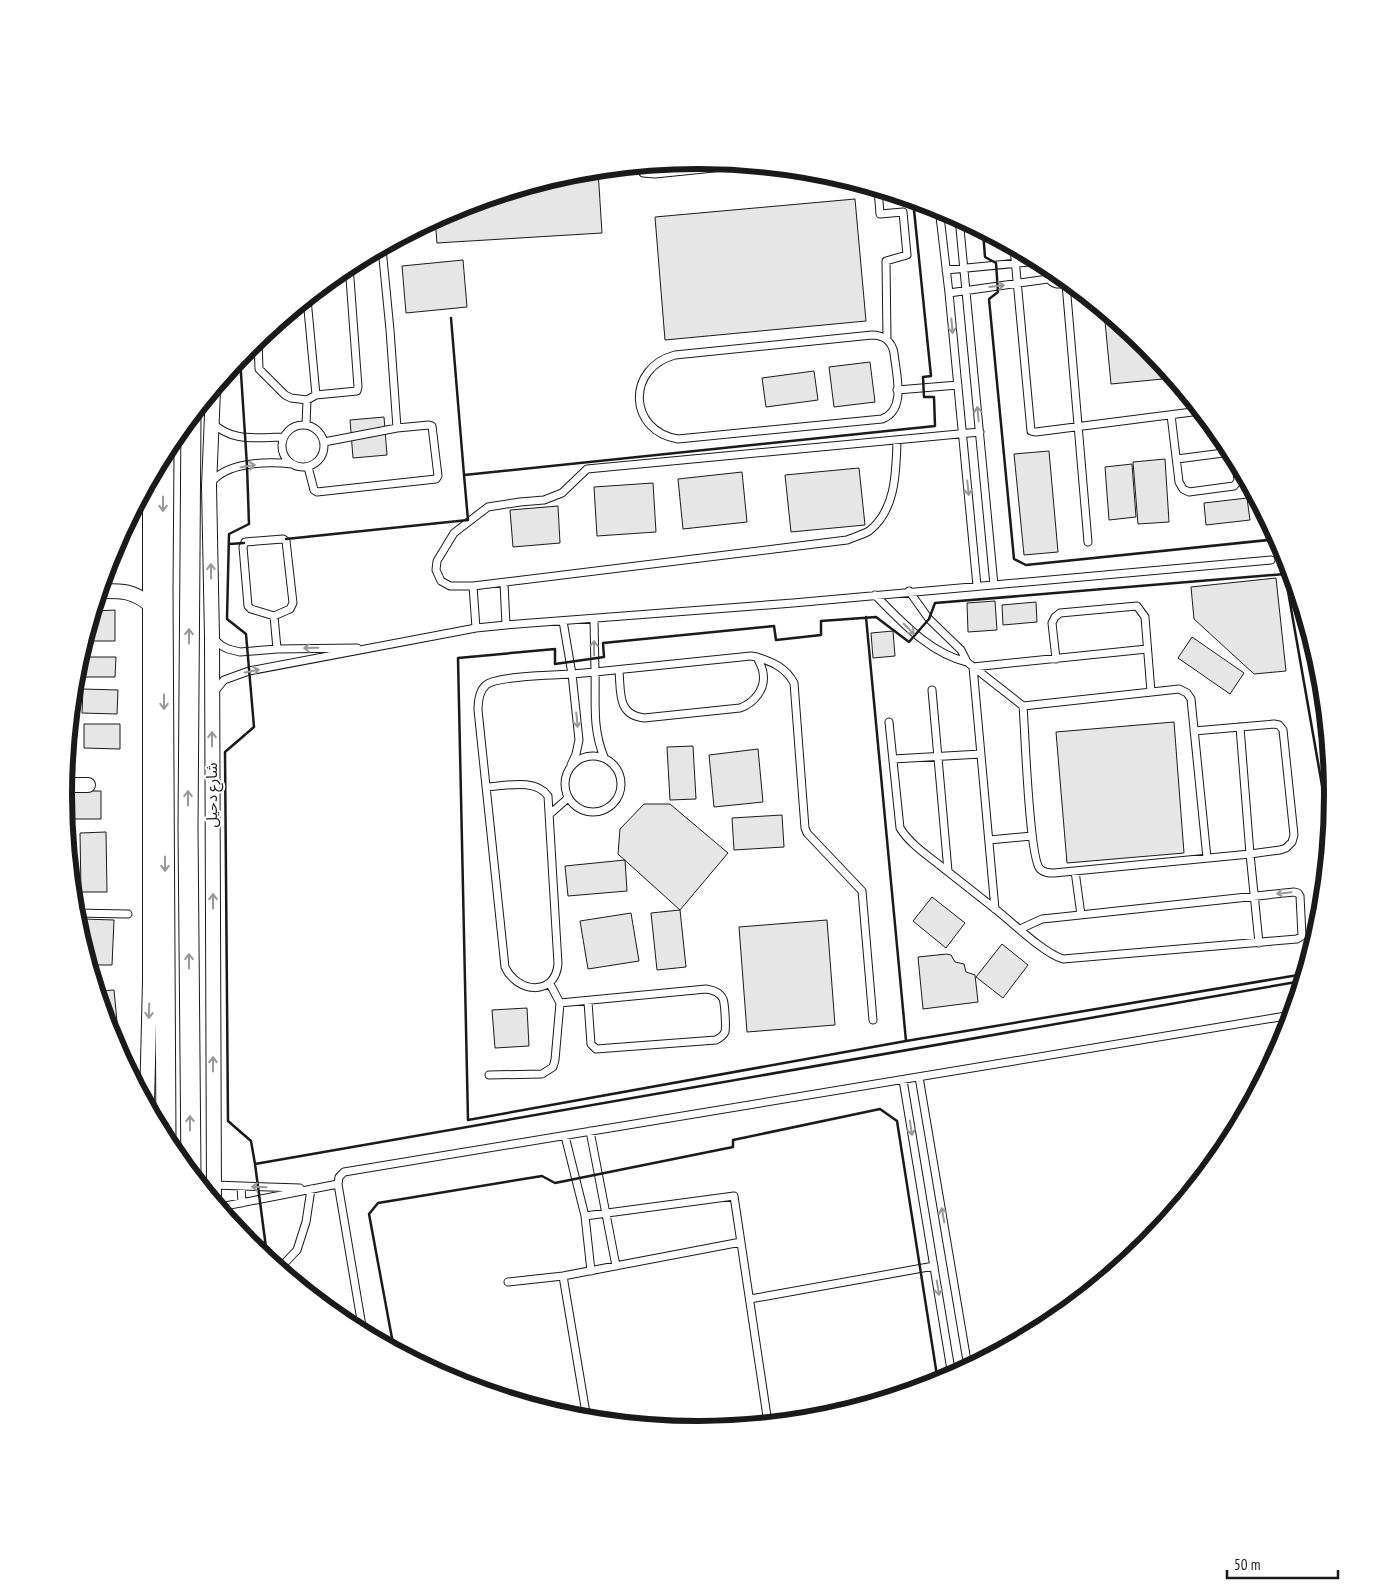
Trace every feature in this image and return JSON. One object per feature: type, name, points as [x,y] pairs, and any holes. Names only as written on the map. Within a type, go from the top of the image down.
[{"type":"main road","name":"شارع دحيل","points":[[190,1159],[188,784],[191,429]]},
{"type":"main road","points":[[164,469],[166,1124]]},
{"type":"main road","points":[[159,1113],[166,1038]]},
{"type":"street","name":"شارع دحيل","points":[[212,401],[209,486],[212,637],[214,1191]]},
{"type":"street","points":[[147,1091],[150,981],[150,494]]},
{"type":"street","points":[[107,591],[126,591],[139,586],[149,577]]},
{"type":"street","points":[[126,591],[138,596],[149,604]]},
{"type":"street","points":[[72,785],[88,785]]},
{"type":"lane","points":[[642,172],[655,174],[703,169]]},
{"type":"lane","points":[[879,195],[880,214],[903,212],[907,255],[886,262],[887,340]]},
{"type":"lane","points":[[940,218],[977,586]]},
{"type":"lane","points":[[960,227],[994,585]]},
{"type":"lane","points":[[383,255],[390,330],[396,428]]},
{"type":"lane","points":[[1015,255],[1031,431],[1036,432],[1193,412]]},
{"type":"lane","points":[[946,270],[1027,263]]},
{"type":"lane","points":[[1046,275],[1056,285],[1060,284]]},
{"type":"lane","points":[[258,350],[258,365],[262,373],[285,395],[291,398],[308,400],[316,395],[356,391],[358,387],[350,276]]},
{"type":"lane","points":[[949,293],[1048,279]]},
{"type":"lane","points":[[1067,290],[1088,542]]},
{"type":"lane","points":[[308,306],[316,395]]},
{"type":"lane","points":[[872,335],[878,335],[887,340],[893,348],[897,390],[896,408],[890,415],[882,419],[688,439],[670,438],[650,426],[640,405],[639,392],[646,374],[655,364],[666,357],[872,335]]},
{"type":"lane","points":[[897,390],[958,385]]},
{"type":"lane","points":[[306,425],[308,400]]},
{"type":"lane","points":[[1171,415],[1180,482],[1183,489],[1189,492],[1234,486],[1238,482],[1237,476]]},
{"type":"lane","points":[[211,421],[221,431],[236,437],[284,437]]},
{"type":"lane","points":[[306,425],[317,431],[324,442],[322,455],[314,464],[308,467],[300,467],[287,459],[283,452],[282,444],[284,437],[293,428],[306,425]]},
{"type":"lane","points":[[308,467],[314,490],[317,492],[438,478],[432,426],[429,425],[396,428],[324,442]]},
{"type":"lane","points":[[897,441],[893,491],[882,516],[868,531],[860,536],[837,541],[473,586],[450,586],[441,581],[436,570],[437,561],[454,533],[488,507],[544,500],[562,493],[587,469],[980,432]]},
{"type":"lane","points":[[1177,459],[1223,453]]},
{"type":"lane","points":[[209,486],[217,476],[232,468],[273,463],[293,464]]},
{"type":"lane","points":[[283,539],[286,541],[294,603],[290,609],[274,616],[251,609],[248,606],[243,547],[245,542],[283,539]]},
{"type":"lane","points":[[212,695],[218,686],[231,676],[249,671],[506,624],[594,619],[1271,560]]},
{"type":"lane","points":[[504,583],[506,624]]},
{"type":"lane","points":[[473,586],[476,628]]},
{"type":"lane","points":[[909,591],[929,619],[961,650],[967,662],[1023,706],[1179,689],[1187,693],[1191,699],[1206,858]]},
{"type":"lane","points":[[875,595],[916,636],[954,659],[967,662]]},
{"type":"lane","points":[[1056,658],[1052,623],[1060,613],[1137,606],[1145,617],[1151,692]]},
{"type":"lane","points":[[274,616],[277,649]]},
{"type":"lane","points":[[594,619],[596,728],[604,757]]},
{"type":"lane","points":[[563,621],[572,674],[579,740],[576,754],[565,775],[564,787],[568,798],[576,807],[587,812],[599,812],[610,807],[618,798],[621,786],[620,774],[614,764],[604,757],[592,755],[580,758],[571,765]]},
{"type":"lane","points":[[212,637],[222,646],[234,651],[378,648]]},
{"type":"lane","points":[[973,667],[1147,649]]},
{"type":"lane","points":[[486,786],[537,786],[544,790],[548,796],[558,964],[555,978],[550,984],[539,987],[519,985],[512,979],[505,967],[486,786],[478,701],[486,685],[498,680],[619,671],[751,656],[771,662],[786,670],[794,683],[805,828],[807,833],[862,891],[873,1020]]},
{"type":"lane","points":[[619,671],[623,705],[631,715],[644,718],[747,706],[755,700],[763,682],[763,672],[757,657]]},
{"type":"lane","points":[[973,667],[995,909]]},
{"type":"lane","points":[[932,690],[948,871]]},
{"type":"lane","points":[[1023,706],[1032,836],[1037,863],[1041,870],[1054,873],[1250,854],[1286,848],[1292,842],[1294,835],[1283,730],[1274,724],[1194,731]]},
{"type":"lane","points":[[889,722],[900,828],[914,844],[948,871],[995,909],[1020,929],[1055,957],[1064,959],[1297,940],[1302,936],[1300,896],[1294,892],[1042,919],[1020,929]]},
{"type":"lane","points":[[1240,727],[1259,943]]},
{"type":"lane","points":[[893,759],[981,754]]},
{"type":"lane","points":[[550,814],[568,798]]},
{"type":"lane","points":[[989,840],[1032,836]]},
{"type":"lane","points":[[1075,871],[1081,915]]},
{"type":"lane","points":[[84,913],[128,914]]},
{"type":"lane","points":[[489,1074],[542,1074],[553,1067],[560,1003],[550,984]]},
{"type":"lane","points":[[560,1003],[588,1002],[706,989],[720,994],[723,1000],[725,1030],[721,1038],[716,1040],[596,1050],[591,1044],[588,1002]]},
{"type":"lane","points":[[361,1322],[338,1184],[339,1177],[344,1172],[1284,1016]]},
{"type":"lane","points":[[919,1077],[967,1360]]},
{"type":"lane","points":[[903,1080],[951,1367]]},
{"type":"lane","points":[[590,1132],[616,1266]]},
{"type":"lane","points":[[565,1136],[585,1216],[590,1271]]},
{"type":"lane","points":[[226,1206],[338,1184]]},
{"type":"lane","points":[[214,1185],[311,1189]]},
{"type":"lane","points":[[241,1186],[242,1203]]},
{"type":"lane","points":[[284,1264],[297,1250],[306,1222],[311,1189]]},
{"type":"lane","points":[[585,1216],[734,1196],[767,1417]]},
{"type":"lane","points":[[508,1282],[563,1276],[741,1242]]},
{"type":"lane","points":[[750,1299],[934,1266]]},
{"type":"lane","points":[[563,1276],[586,1411]]},
{"type":"building","points":[[598,177],[602,233],[437,243],[436,228],[459,217],[497,202],[536,190]]},
{"type":"building","points":[[855,199],[866,321],[665,340],[655,217]]},
{"type":"building","points":[[463,260],[467,307],[406,313],[402,266]]},
{"type":"building","points":[[1105,319],[1141,352],[1166,379],[1111,384]]},
{"type":"building","points":[[870,362],[875,402],[834,407],[829,367]]},
{"type":"building","points":[[814,371],[818,400],[766,407],[762,378]]},
{"type":"building","points":[[384,417],[387,455],[353,458],[350,420]]},
{"type":"building","points":[[1049,451],[1058,552],[1024,555],[1014,454]]},
{"type":"building","points":[[1165,459],[1169,522],[1138,524],[1133,462]]},
{"type":"building","points":[[1132,464],[1136,517],[1109,520],[1105,467]]},
{"type":"building","points":[[859,468],[865,525],[791,532],[785,475]]},
{"type":"building","points":[[742,472],[747,522],[683,529],[678,479]]},
{"type":"building","points":[[653,483],[656,532],[597,536],[594,487]]},
{"type":"building","points":[[1247,498],[1250,520],[1206,525],[1204,503]]},
{"type":"building","points":[[558,506],[560,543],[513,547],[510,510]]},
{"type":"building","points":[[1276,578],[1286,671],[1254,674],[1194,619],[1191,587]]},
{"type":"building","points":[[995,601],[997,630],[968,632],[967,603]]},
{"type":"building","points":[[1036,602],[1037,622],[1003,625],[1002,605]]},
{"type":"building","points":[[115,610],[115,641],[92,641],[101,611]]},
{"type":"building","points":[[893,631],[895,656],[873,658],[871,633]]},
{"type":"building","points":[[1192,637],[1244,673],[1230,694],[1178,658]]},
{"type":"building","points":[[89,657],[116,657],[115,677],[84,677]]},
{"type":"building","points":[[83,689],[118,690],[117,714],[82,713]]},
{"type":"building","points":[[1174,722],[1184,853],[1067,863],[1056,732]]},
{"type":"building","points":[[84,724],[120,724],[120,749],[84,748]]},
{"type":"building","points":[[693,746],[696,799],[670,800],[667,747]]},
{"type":"building","points":[[758,749],[763,802],[714,807],[709,755]]},
{"type":"building","points":[[72,791],[101,791],[101,819],[73,819]]},
{"type":"building","points":[[644,804],[670,804],[728,853],[680,910],[618,854],[620,829]]},
{"type":"building","points":[[782,815],[784,847],[734,850],[732,818]]},
{"type":"building","points":[[106,832],[107,892],[81,892],[80,833]]},
{"type":"building","points":[[625,860],[627,891],[568,896],[565,866]]},
{"type":"building","points":[[932,897],[965,923],[946,948],[913,921]]},
{"type":"building","points":[[680,910],[686,967],[657,970],[651,913]]},
{"type":"building","points":[[631,913],[639,961],[588,969],[580,921]]},
{"type":"building","points":[[85,919],[114,920],[112,965],[96,965]]},
{"type":"building","points":[[827,920],[835,1025],[747,1032],[739,927]]},
{"type":"building","points":[[1002,944],[1028,965],[1003,998],[976,977]]},
{"type":"building","points":[[951,955],[955,962],[964,964],[966,972],[975,975],[978,1002],[923,1009],[918,957]]},
{"type":"building","points":[[114,990],[118,1028],[106,996],[104,991]]},
{"type":"building","points":[[527,1008],[529,1046],[495,1048],[492,1010]]},
{"type":"wall","points":[[286,539],[468,520],[464,475],[935,426],[934,397],[924,397],[923,377],[931,376],[914,207]]},
{"type":"wall","points":[[984,238],[985,257],[996,263],[998,292],[989,299],[1014,559],[1026,565],[1270,540]]},
{"type":"wall","points":[[451,318],[464,475]]},
{"type":"wall","points":[[241,368],[249,524],[229,534],[227,619],[246,634],[254,727],[225,752],[228,1121],[251,1141],[255,1164]]},
{"type":"wall","points":[[229,544],[244,543]]},
{"type":"wall","points":[[1284,574],[935,603],[929,619],[909,642],[876,617],[821,621],[821,635],[776,640],[774,626],[603,643],[604,657],[555,664],[555,649],[458,658],[468,1120],[906,1041],[1297,975]]},
{"type":"wall","points":[[1286,580],[1324,797]]},
{"type":"wall","points":[[866,617],[906,1041]]},
{"type":"wall","points":[[266,1247],[255,1164],[1295,982]]},
{"type":"wall","points":[[392,1341],[369,1214],[378,1203],[542,1176],[555,1183],[733,1147],[733,1140],[880,1109],[897,1121],[937,1374]]}]
